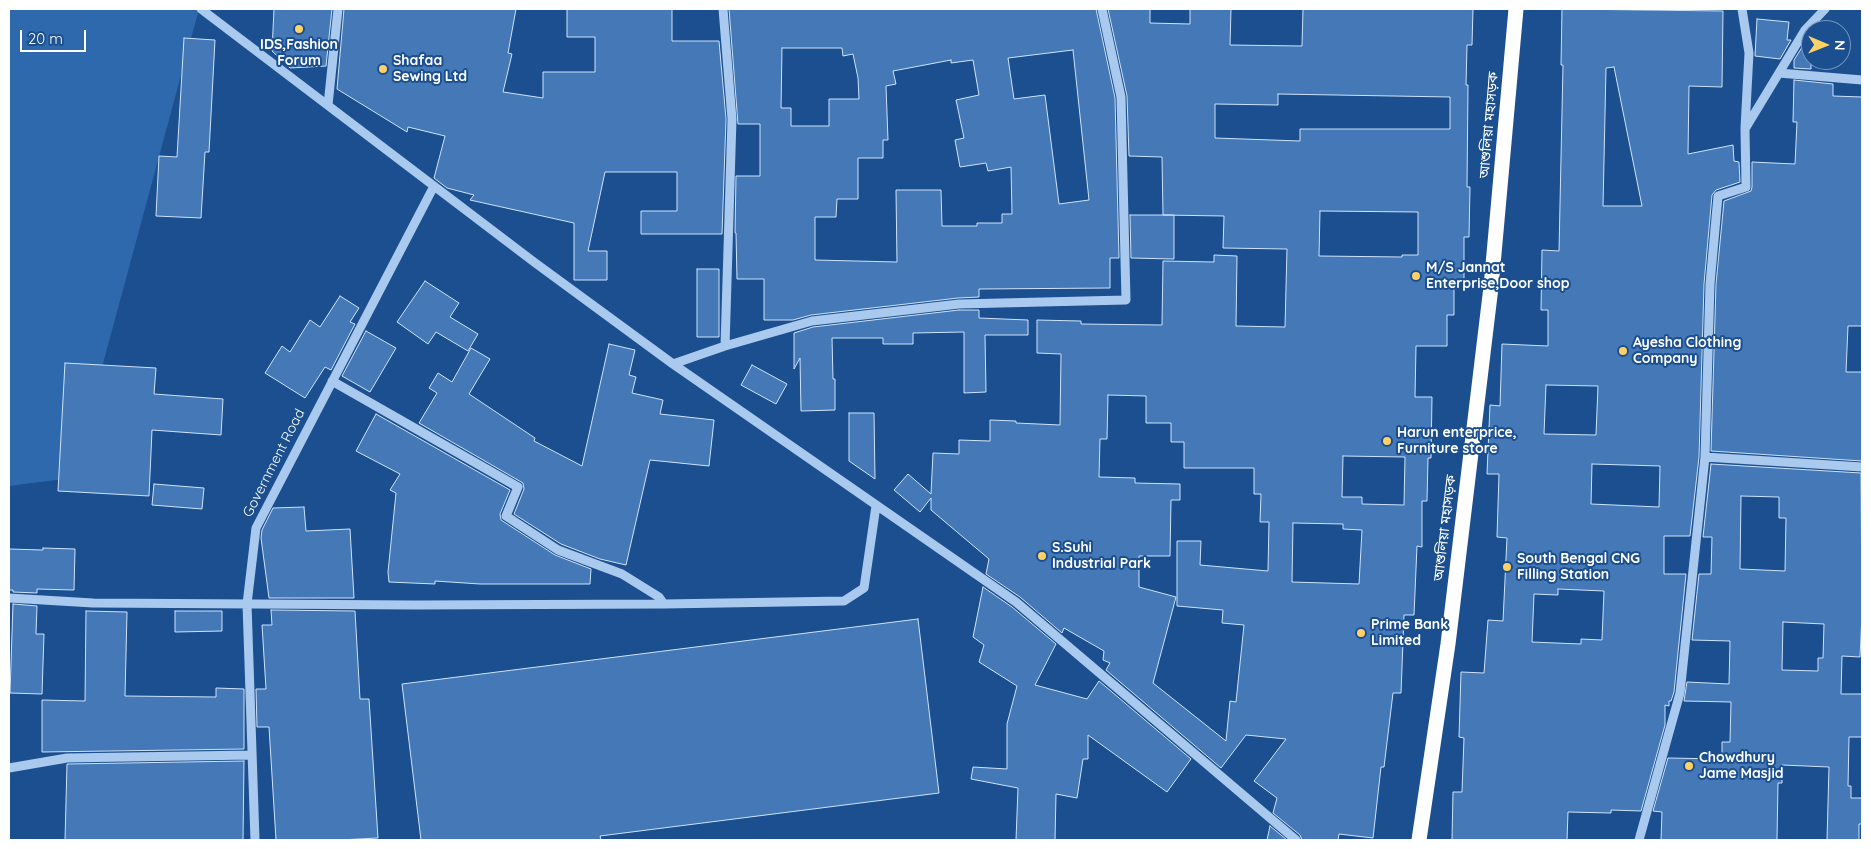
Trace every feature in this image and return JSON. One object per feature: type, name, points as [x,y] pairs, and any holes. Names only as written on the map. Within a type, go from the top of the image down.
[{"type":"highway","name":"আশুলিয়া মহাসড়ক","points":[[1419,840],[1448,644],[1491,287],[1516,9]]},
{"type":"street","points":[[201,9],[673,364],[1016,602],[1296,840]]},
{"type":"street","points":[[328,105],[338,9]]},
{"type":"street","points":[[723,9],[732,119],[725,346]]},
{"type":"street","points":[[673,364],[725,346],[812,321],[959,304],[1126,300],[1121,97],[1102,9]]},
{"type":"street","points":[[1639,840],[1680,693],[1705,457],[1710,284],[1718,196],[1746,187],[1745,129],[1749,53],[1742,9]]},
{"type":"street","points":[[1745,129],[1805,30],[1825,9]]},
{"type":"street","points":[[1779,73],[1862,80]]},
{"type":"street","name":"Government Road","points":[[255,840],[247,604],[256,528],[434,186]]},
{"type":"street","points":[[332,381],[518,487],[506,516],[558,550],[622,574],[659,597],[664,604]]},
{"type":"street","points":[[1705,457],[1862,467]]},
{"type":"street","points":[[9,598],[93,603],[247,604],[664,604],[844,601],[864,588],[876,506]]},
{"type":"street","points":[[9,768],[67,758],[251,755]]},
{"type":"shaded area","points":[[9,9],[199,9],[72,478],[9,486]]},
{"type":"building","name":"IDS,Fashion Forum","points":[[274,9],[332,9],[326,66],[290,68],[272,51]]},
{"type":"building","points":[[344,9],[516,9],[508,53],[512,54],[503,92],[543,98],[543,72],[595,72],[595,37],[567,37],[567,9],[672,9],[672,41],[719,41],[726,119],[722,234],[641,234],[641,211],[677,211],[677,172],[605,172],[588,251],[607,251],[607,280],[574,280],[574,223],[470,200],[474,195],[447,188],[434,178],[445,136],[408,127],[407,132],[337,89]]},
{"type":"building","points":[[729,9],[1096,9],[1115,98],[1119,258],[1110,258],[1110,288],[979,289],[979,297],[811,315],[793,320],[764,320],[764,279],[737,279],[735,233],[736,176],[760,176],[760,124],[738,124]],"holes":[[[782,48],[842,48],[843,56],[853,54],[858,78],[859,99],[829,99],[829,126],[791,126],[791,108],[781,108]],[[1073,50],[1089,200],[1059,204],[1045,95],[1014,99],[1008,58]],[[951,60],[951,63],[973,60],[979,95],[956,100],[964,138],[955,140],[960,167],[986,163],[988,171],[1011,167],[1012,214],[1002,214],[1002,223],[977,223],[977,226],[942,226],[941,190],[896,190],[897,262],[815,260],[815,217],[836,217],[837,199],[858,199],[858,158],[883,158],[883,140],[888,140],[886,86],[896,84],[893,71]]]},
{"type":"building","points":[[1108,9],[1150,9],[1150,23],[1190,24],[1190,9],[1231,9],[1230,45],[1302,46],[1303,9],[1473,9],[1472,45],[1467,45],[1467,187],[1470,187],[1469,237],[1464,237],[1464,282],[1454,281],[1454,315],[1447,315],[1447,346],[1416,346],[1415,397],[1432,397],[1431,458],[1428,458],[1427,501],[1422,501],[1422,547],[1417,546],[1414,615],[1404,615],[1401,693],[1393,693],[1384,767],[1381,767],[1373,838],[1339,834],[1338,840],[1302,840],[1300,835],[1273,813],[1277,798],[1254,781],[1286,739],[1246,735],[1221,768],[1106,670],[1110,663],[1103,660],[1104,651],[1064,628],[1062,633],[1020,597],[986,574],[989,559],[931,510],[931,498],[920,512],[894,490],[908,474],[931,494],[933,453],[959,454],[959,440],[990,441],[990,420],[1060,425],[1061,354],[1037,353],[1037,320],[1081,321],[1081,324],[1162,325],[1163,261],[1214,262],[1214,255],[1237,256],[1236,326],[1285,327],[1287,249],[1223,248],[1224,216],[1163,215],[1162,157],[1129,156],[1127,96]],"holes":[[[1278,94],[1450,97],[1450,129],[1300,129],[1300,141],[1215,138],[1215,104],[1278,105]],[[1320,211],[1418,212],[1418,255],[1402,255],[1402,257],[1319,256]],[[1108,395],[1146,396],[1146,423],[1171,423],[1171,442],[1184,442],[1184,468],[1254,468],[1254,494],[1261,494],[1260,522],[1269,522],[1268,571],[1200,565],[1201,541],[1177,541],[1177,606],[1223,610],[1222,623],[1244,625],[1236,702],[1230,701],[1226,741],[1153,683],[1176,597],[1139,587],[1139,556],[1170,556],[1171,500],[1180,500],[1180,484],[1135,483],[1135,478],[1099,477],[1100,439],[1107,439]],[[1343,456],[1405,457],[1404,505],[1362,504],[1362,497],[1342,497]],[[1293,523],[1343,524],[1343,529],[1362,530],[1359,584],[1292,582]]]},
{"type":"building","points":[[1562,9],[1723,11],[1722,87],[1689,86],[1688,154],[1733,145],[1734,161],[1739,162],[1740,182],[1716,190],[1712,195],[1704,284],[1699,457],[1690,536],[1664,536],[1664,574],[1686,574],[1674,692],[1671,701],[1669,701],[1669,706],[1665,705],[1665,725],[1641,811],[1611,810],[1611,813],[1568,812],[1567,840],[1452,840],[1453,792],[1462,792],[1464,738],[1459,737],[1461,672],[1484,673],[1488,620],[1503,621],[1507,538],[1497,537],[1499,474],[1487,474],[1490,405],[1500,406],[1502,344],[1548,346],[1548,310],[1541,310],[1542,250],[1559,251],[1563,65],[1561,65]],"holes":[[[1614,67],[1642,206],[1603,206],[1606,68]],[[1546,385],[1598,386],[1596,435],[1544,434]],[[1592,464],[1660,466],[1659,507],[1591,504]],[[1558,589],[1604,591],[1602,640],[1581,639],[1581,644],[1532,642],[1534,594],[1558,595]]]},
{"type":"building","points":[[1757,19],[1789,22],[1787,40],[1791,40],[1780,59],[1755,56]]},
{"type":"building","points":[[184,38],[215,40],[209,152],[205,152],[201,218],[156,216],[159,156],[177,157]]},
{"type":"building","points":[[1801,49],[1801,68],[1794,68],[1794,60]]},
{"type":"building","points":[[1794,80],[1833,84],[1833,96],[1862,97],[1862,326],[1848,326],[1846,372],[1862,372],[1862,461],[1711,451],[1716,284],[1724,201],[1751,191],[1752,162],[1795,164],[1797,122],[1793,122]]},
{"type":"building","points":[[1130,215],[1174,215],[1174,259],[1131,258]]},
{"type":"building","points":[[697,269],[719,269],[719,337],[697,337]]},
{"type":"building","points":[[425,281],[459,303],[450,317],[478,334],[468,351],[436,332],[428,344],[397,322]]},
{"type":"building","points":[[340,296],[359,308],[350,322],[355,324],[331,370],[325,367],[305,398],[265,373],[282,346],[290,352],[310,320],[320,327]]},
{"type":"building","points":[[959,310],[979,310],[979,318],[1028,320],[1028,335],[985,335],[986,392],[964,393],[964,332],[913,333],[913,344],[883,344],[883,338],[832,338],[835,410],[801,411],[800,358],[794,369],[794,333],[813,327]]},
{"type":"building","points":[[366,331],[396,348],[370,392],[342,376]]},
{"type":"building","points":[[609,344],[635,350],[629,375],[636,377],[632,393],[663,400],[660,414],[714,420],[709,466],[650,460],[626,565],[600,559],[561,544],[514,514],[524,489],[523,483],[419,423],[437,393],[429,388],[438,373],[452,382],[471,348],[490,359],[469,394],[535,438],[534,441],[582,466]]},
{"type":"building","points":[[65,363],[156,368],[154,394],[223,399],[221,435],[152,430],[149,496],[58,491]]},
{"type":"building","points":[[752,365],[787,384],[776,404],[741,385]]},
{"type":"building","points":[[849,413],[874,413],[875,479],[849,461]]},
{"type":"building","points":[[376,414],[510,490],[500,514],[501,520],[555,555],[591,569],[590,584],[480,584],[435,581],[435,584],[389,582],[388,572],[396,493],[390,490],[400,474],[356,451]]},
{"type":"building","points":[[1711,464],[1861,473],[1862,615],[1860,657],[1842,656],[1841,694],[1862,694],[1862,737],[1849,737],[1848,786],[1851,786],[1851,798],[1862,798],[1862,824],[1859,824],[1859,840],[1827,840],[1829,767],[1782,765],[1782,783],[1778,783],[1777,840],[1661,840],[1662,812],[1653,811],[1668,758],[1722,759],[1722,742],[1730,742],[1731,702],[1684,701],[1687,682],[1729,684],[1730,641],[1692,640],[1699,574],[1711,574],[1712,537],[1703,537]],"holes":[[[1741,496],[1779,497],[1779,518],[1786,518],[1785,571],[1740,569]],[[1783,622],[1824,624],[1823,658],[1818,658],[1818,671],[1782,670]]]},
{"type":"building","points":[[154,484],[204,488],[202,509],[152,505]]},
{"type":"building","points":[[304,507],[306,531],[350,529],[354,598],[269,598],[261,538],[262,530],[273,508]]},
{"type":"building","points":[[43,548],[75,549],[74,590],[37,589],[37,593],[13,592],[13,590],[9,590],[9,549],[43,550]]},
{"type":"building","points":[[983,587],[1012,607],[1056,644],[1035,685],[1087,699],[1099,681],[1191,759],[1167,792],[1088,735],[1088,759],[1083,759],[1077,798],[1056,794],[1055,840],[1016,840],[1018,788],[971,779],[973,767],[1007,769],[1007,724],[1017,686],[979,662],[984,645],[973,637]]},
{"type":"building","points":[[13,604],[37,606],[36,634],[44,634],[42,694],[10,693]]},
{"type":"building","points":[[271,610],[355,611],[360,699],[369,699],[378,838],[276,840],[269,727],[257,727],[256,689],[266,689],[262,625],[272,625]]},
{"type":"building","points":[[86,611],[127,612],[125,696],[216,697],[216,688],[244,689],[244,749],[42,752],[42,700],[85,701]]},
{"type":"building","points":[[175,611],[222,611],[222,631],[175,632]]},
{"type":"building","points":[[918,619],[939,793],[600,836],[601,840],[421,840],[402,684]]},
{"type":"building","points":[[244,761],[243,840],[65,840],[67,764]]},
{"type":"building","points":[[1270,826],[1287,840],[1267,840]]},
{"type":"place","name":"IDS,Fashion Forum","points":[[299,29]]},
{"type":"place","name":"Shafaa Sewing Ltd","points":[[383,69]]},
{"type":"place","name":"M/S Jannat Enterprise,Door shop","points":[[1416,276]]},
{"type":"place","name":"Ayesha Clothing Company","points":[[1623,351]]},
{"type":"place","name":"Harun enterprice, Furniture store","points":[[1387,441]]},
{"type":"place","name":"S.Suhi Industrial Park","points":[[1042,556]]},
{"type":"place","name":"South Bengal CNG Filling Station","points":[[1507,567]]},
{"type":"place","name":"Prime Bank Limited","points":[[1361,633]]},
{"type":"place","name":"Chowdhury Jame Masjid","points":[[1689,766]]}]
